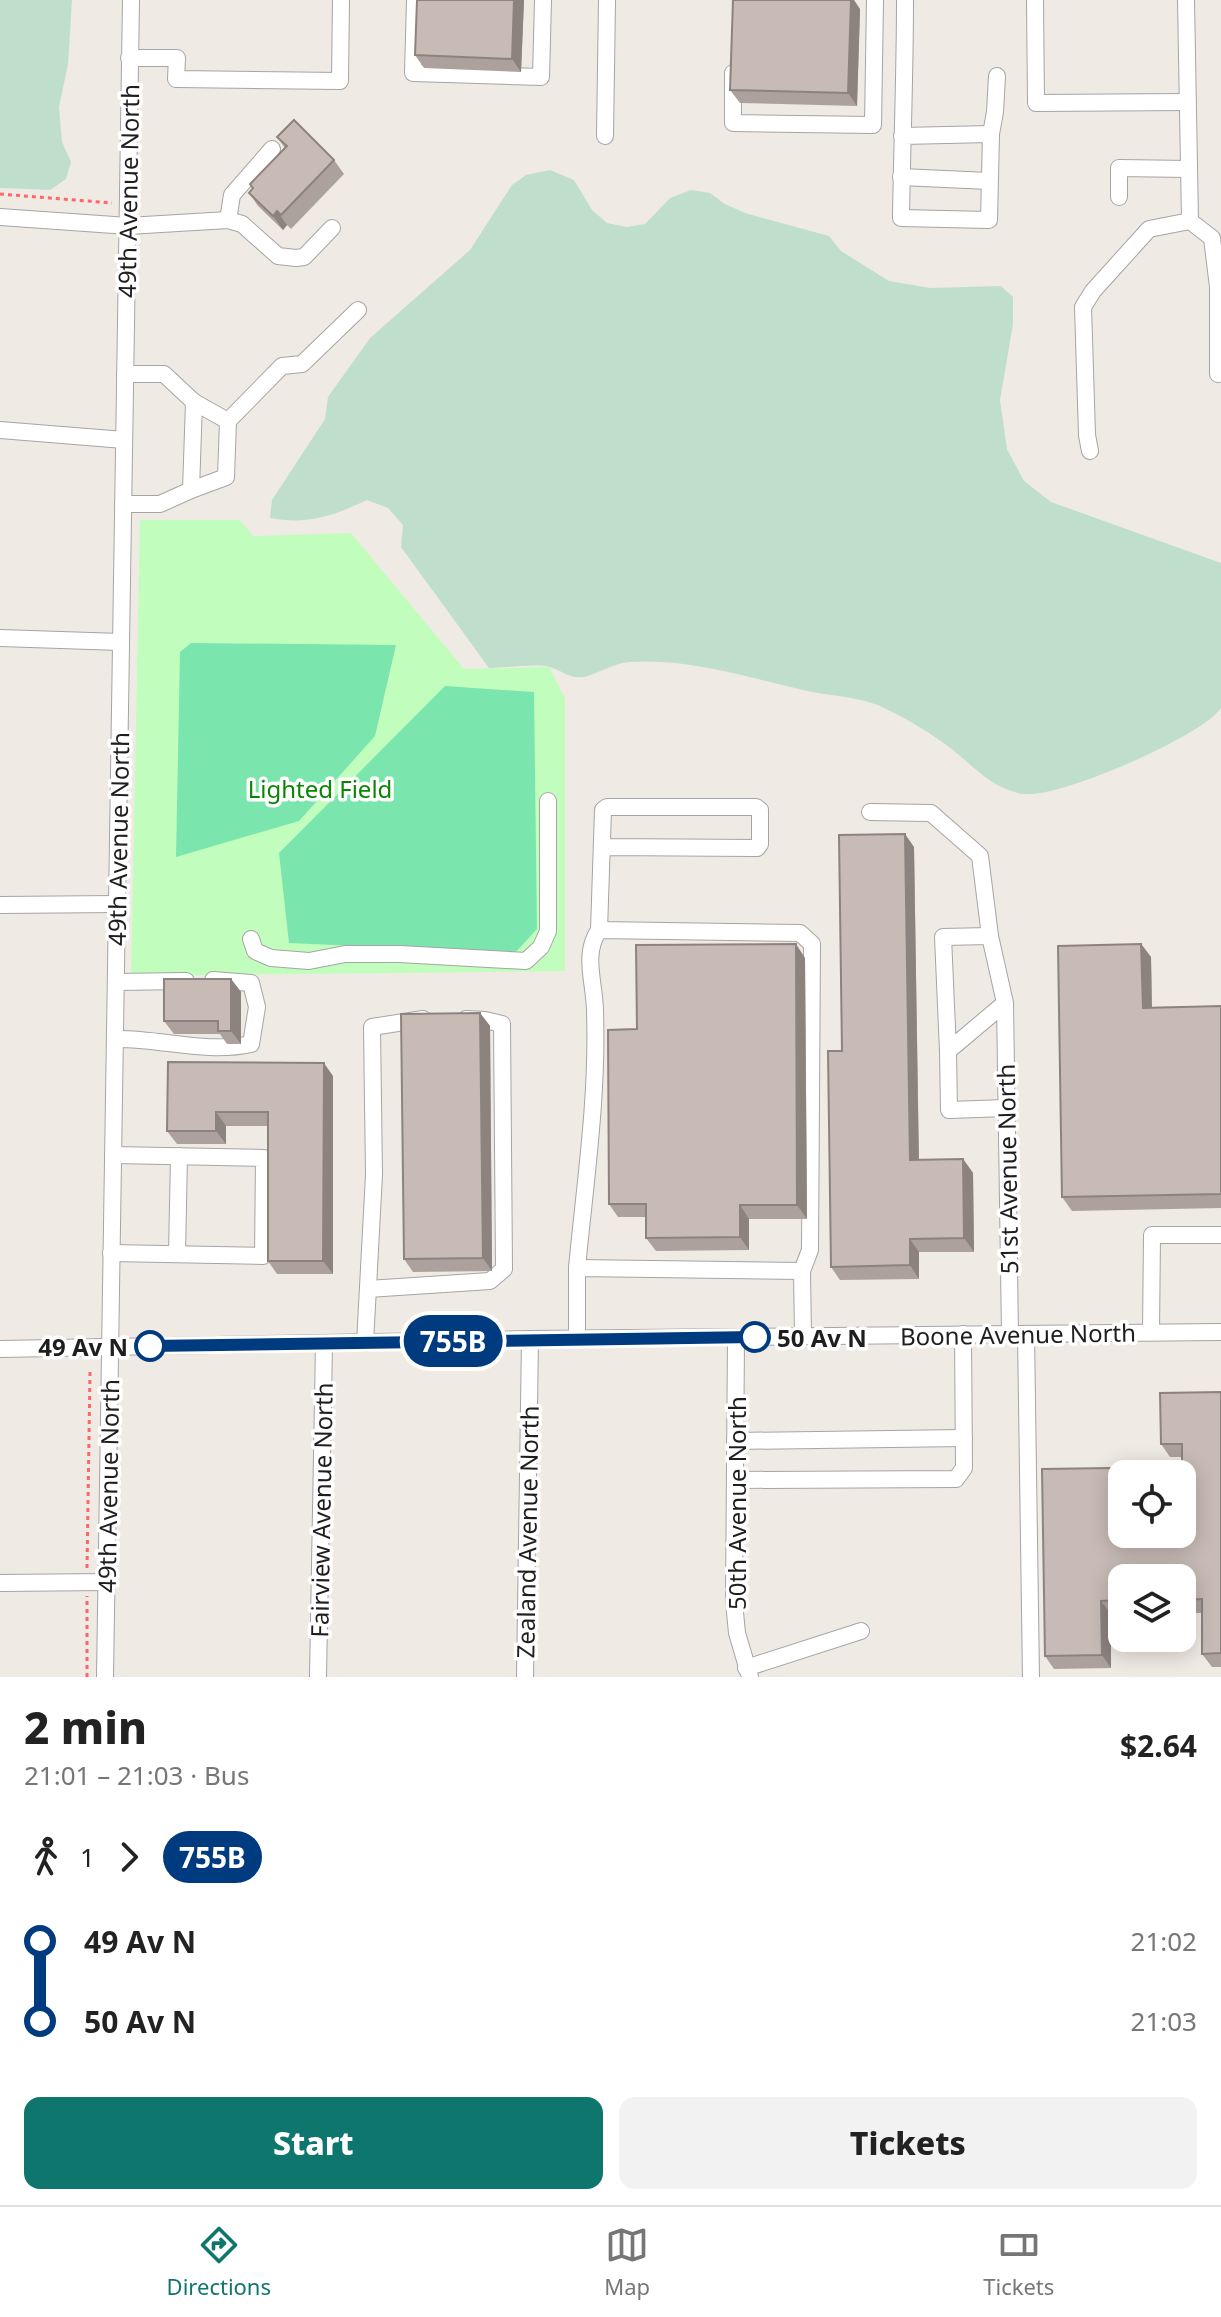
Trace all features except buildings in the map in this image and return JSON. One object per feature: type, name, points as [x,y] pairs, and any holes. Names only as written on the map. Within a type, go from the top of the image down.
[{"type":"street","name":"49th Avenue North","points":[[105,1677],[131,0]]},
{"type":"street","points":[[129,58],[177,58],[176,79],[340,81],[341,0]]},
{"type":"street","points":[[415,0],[413,73],[541,77],[543,0]]},
{"type":"street","points":[[605,136],[607,0]]},
{"type":"street","points":[[733,62],[733,123],[873,125],[875,0]]},
{"type":"street","points":[[905,0],[901,218],[989,220],[991,134],[997,76]]},
{"type":"street","points":[[1035,0],[1036,103],[1187,102]]},
{"type":"street","points":[[1186,0],[1190,221]]},
{"type":"street","points":[[902,136],[991,134]]},
{"type":"street","points":[[228,220],[232,195],[272,149]]},
{"type":"street","points":[[1119,197],[1119,168],[1189,169]]},
{"type":"street","points":[[901,177],[989,181]]},
{"type":"street","points":[[0,217],[128,226],[228,220],[242,224],[278,256],[296,258],[304,257],[332,228]]},
{"type":"street","points":[[1090,451],[1083,307],[1093,291],[1149,229],[1190,221],[1212,238],[1218,287],[1218,374]]},
{"type":"street","points":[[123,504],[160,504],[226,477],[228,421],[282,366],[302,364],[358,310]]},
{"type":"street","points":[[125,374],[164,374],[194,402],[228,421]]},
{"type":"street","points":[[191,490],[194,402]]},
{"type":"street","points":[[0,430],[124,440]]},
{"type":"street","points":[[0,638],[121,642]]},
{"type":"street","points":[[251,939],[255,951],[271,958],[309,961],[345,954],[399,954],[526,961],[541,947],[548,931],[548,801]]},
{"type":"street","points":[[577,1339],[577,1268],[593,1113],[596,1011],[590,943],[599,930],[603,810],[607,807],[756,807],[760,810],[760,844],[757,848],[602,847]]},
{"type":"street","name":"51st Avenue North","points":[[870,812],[931,813],[980,856],[990,936],[1005,1003],[1006,1108],[1031,1677]]},
{"type":"street","points":[[0,905],[117,904]]},
{"type":"street","points":[[599,930],[800,933],[812,944],[810,1250],[802,1271],[803,1336]]},
{"type":"street","points":[[990,936],[943,937],[949,1110],[1006,1108]]},
{"type":"street","points":[[115,1039],[230,1049],[251,1044],[257,1007],[251,983],[241,980],[116,982]]},
{"type":"street","points":[[948,1051],[1005,1003]]},
{"type":"street","points":[[365,1343],[374,1175],[372,1027],[440,1019],[485,1020],[502,1024],[504,1269],[490,1281],[368,1289]]},
{"type":"street","points":[[111,1253],[263,1256],[264,1158],[113,1155]]},
{"type":"street","points":[[177,1254],[179,1156]]},
{"type":"street","points":[[1151,1332],[1152,1235],[1221,1235]]},
{"type":"street","points":[[577,1268],[802,1271]]},
{"type":"street","name":"Boone Avenue North","points":[[0,1349],[530,1339],[1221,1332]]},
{"type":"street","points":[[735,1480],[956,1479],[964,1468],[963,1334]]},
{"type":"street","name":"50th Avenue North","points":[[736,1337],[734,1602],[737,1633],[748,1672],[861,1631]]},
{"type":"street","name":"Zealand Avenue North","points":[[525,1677],[530,1339]]},
{"type":"street","name":"Fairview Avenue North","points":[[318,1677],[324,1344]]},
{"type":"street","points":[[735,1441],[964,1438]]},
{"type":"street","points":[[0,1583],[107,1582]]},
{"type":"path","points":[[0,194],[112,203]]},
{"type":"path","points":[[87,1677],[90,1372]]},
{"type":"green space","points":[[0,0],[72,0],[68,64],[59,107],[62,142],[71,162],[66,179],[50,190],[0,188]]},
{"type":"green space","points":[[550,170],[574,180],[592,210],[607,223],[627,227],[645,224],[670,198],[691,190],[710,193],[745,213],[829,236],[841,251],[889,281],[930,288],[1001,286],[1013,297],[1013,324],[1000,400],[1007,449],[1024,481],[1051,502],[1221,563],[1221,708],[1209,720],[1160,749],[1097,776],[1041,793],[1013,792],[994,783],[945,744],[909,721],[862,700],[674,663],[624,663],[584,677],[570,676],[544,666],[489,668],[401,547],[403,525],[388,508],[367,500],[320,518],[270,518],[272,500],[325,419],[328,397],[370,338],[470,250],[512,185],[526,175]]},
{"type":"green space","name":"Lighted Field","points":[[140,520],[240,520],[253,536],[351,533],[464,669],[549,667],[565,698],[565,971],[131,976]]},
{"type":"green space","points":[[191,643],[396,645],[375,736],[299,821],[176,857],[180,652]]},
{"type":"green space","points":[[445,686],[534,692],[537,929],[515,953],[289,943],[279,853]]},
{"type":"bus line","name":"755B","points":[[150,1346],[755,1337]]},
{"type":"place","name":"50 Av N","points":[[755,1337]]},
{"type":"place","name":"49 Av N","points":[[150,1346]]}]
